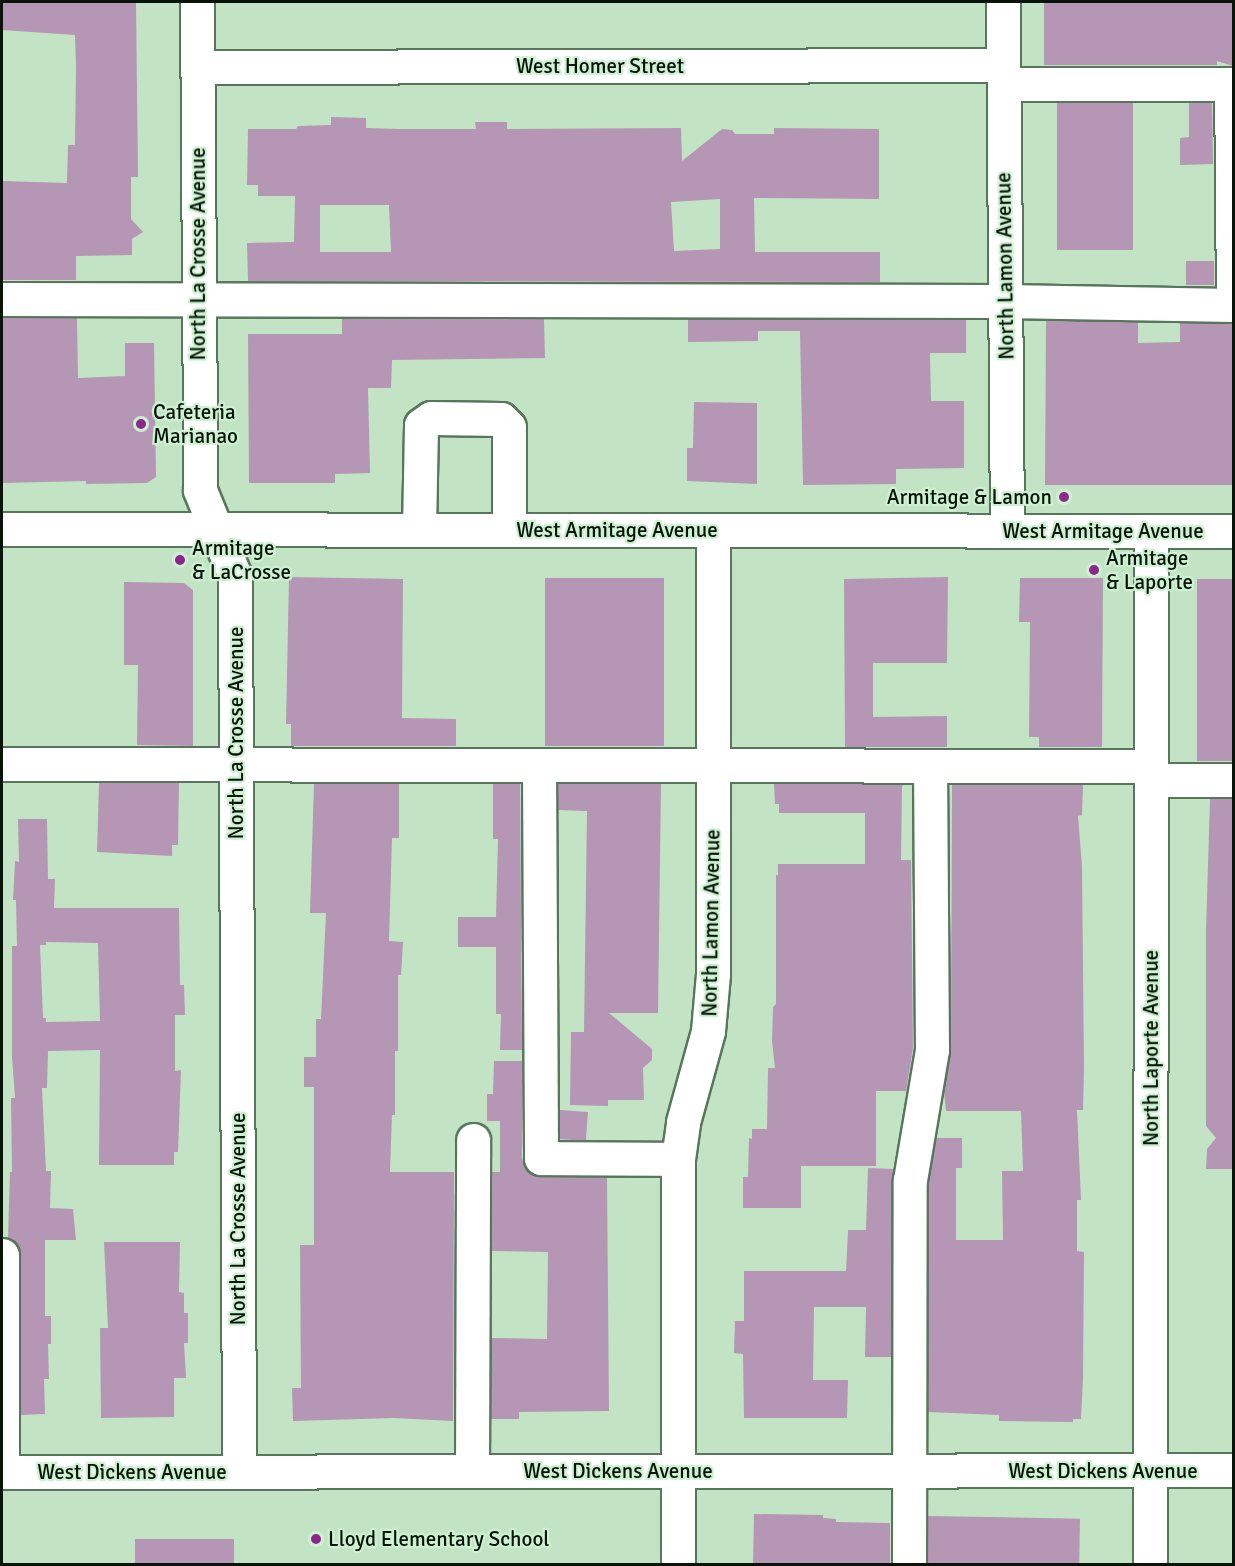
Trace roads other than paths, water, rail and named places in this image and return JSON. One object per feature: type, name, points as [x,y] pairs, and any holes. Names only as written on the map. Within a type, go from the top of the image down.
[{"type":"street","name":"North La Crosse Avenue","points":[[197,2],[200,490],[236,576],[239,1471]]},
{"type":"street","name":"North Lamon Avenue","points":[[1003,2],[1007,531]]},
{"type":"street","name":"West Homer Street","points":[[197,67],[1003,75],[1231,84],[1233,304],[1005,301]]},
{"type":"street","points":[[2,299],[1005,301]]},
{"type":"street","points":[[419,530],[421,425],[432,418],[501,419],[509,427],[509,530]]},
{"type":"street","name":"West Armitage Avenue","points":[[2,529],[1233,531]]},
{"type":"street","name":"North Lamon Avenue","points":[[678,1564],[678,1159],[683,1122],[708,1031],[713,974],[714,530]]},
{"type":"street","name":"North Laporte Avenue","points":[[1150,1564],[1151,531]]},
{"type":"street","points":[[2,764],[930,766],[1151,773],[1233,780]]},
{"type":"street","points":[[539,765],[541,1158],[678,1159]]},
{"type":"street","points":[[909,1564],[910,1180],[914,1145],[928,1085],[932,1050],[930,766]]},
{"type":"street","points":[[472,1471],[473,1140]]},
{"type":"street","points":[[2,1255],[2,1472]]},
{"type":"street","name":"West Dickens Avenue","points":[[2,1472],[1233,1470]]},
{"type":"place","name":"Cafeteria Marianao","points":[[141,424]]},
{"type":"place","name":"Armitage & Lamon","points":[[1064,497]]},
{"type":"place","name":"Armitage & LaCrosse","points":[[180,560]]},
{"type":"place","name":"Armitage & Laporte","points":[[1094,570]]},
{"type":"place","name":"Lloyd Elementary School","points":[[316,1539]]}]
